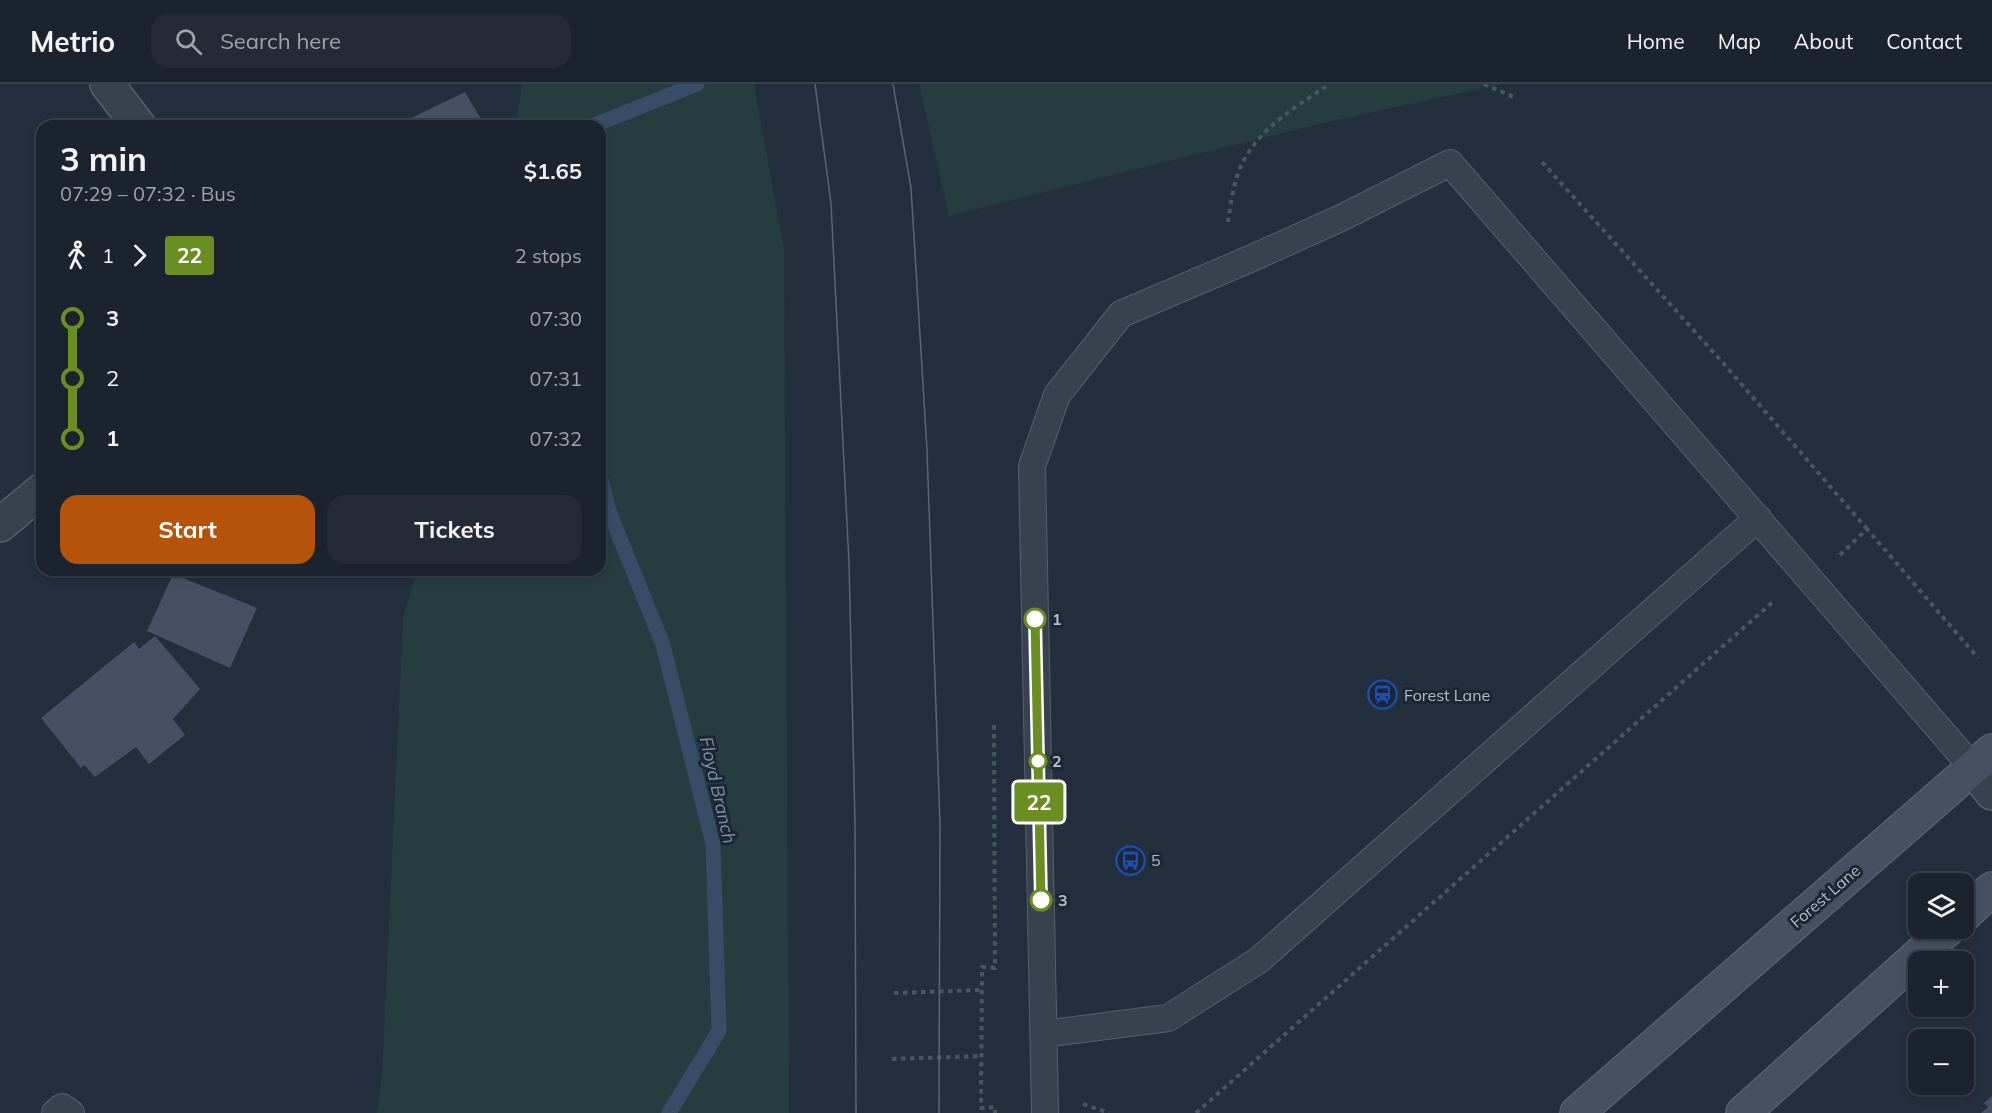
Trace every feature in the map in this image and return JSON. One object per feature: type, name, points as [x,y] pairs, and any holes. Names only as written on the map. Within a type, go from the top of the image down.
[{"type":"main road","name":"Forest Lane","points":[[1577,1113],[1915,817],[1986,770]]},
{"type":"main road","points":[[1974,906],[1992,890]]},
{"type":"main road","points":[[1743,1113],[1936,939]]},
{"type":"street","points":[[107,84],[134,120]]},
{"type":"street","points":[[0,525],[36,495]]},
{"type":"lane","points":[[1045,1113],[1032,466],[1057,395],[1121,314],[1250,260],[1341,218],[1450,163],[1809,576],[1986,770]]},
{"type":"lane","points":[[1043,1034],[1168,1018],[1259,960],[1758,518]]},
{"type":"lane","points":[[55,1113],[62,1107],[72,1113]]},
{"type":"path","points":[[1228,222],[1234,187],[1243,160],[1280,119],[1330,84]]},
{"type":"path","points":[[1484,84],[1516,98]]},
{"type":"path","points":[[1542,162],[1724,364],[1978,658]]},
{"type":"path","points":[[1196,1113],[1765,607],[1841,554],[1868,529]]},
{"type":"path","points":[[994,717],[995,968],[982,968],[981,1108],[995,1107],[995,1113]]},
{"type":"path","points":[[894,993],[981,990]]},
{"type":"path","points":[[892,1059],[982,1056]]},
{"type":"green space","points":[[520,84],[754,84],[784,249],[789,1113],[377,1113],[382,1075],[403,618],[415,576],[606,576],[606,120],[516,120],[522,85]]},
{"type":"green space","points":[[919,84],[1502,84],[1323,123],[949,216]]},
{"type":"building","points":[[465,92],[481,120],[407,120]]},
{"type":"building","points":[[172,576],[178,576],[257,608],[230,668],[147,631]]},
{"type":"building","points":[[155,636],[200,689],[173,719],[185,735],[149,764],[136,747],[95,777],[84,765],[81,768],[41,718],[134,642],[139,649]]},
{"type":"building","points":[[1992,1096],[1992,1113],[1981,1113],[1988,1107],[1984,1103]]},
{"type":"waterway","name":"Floyd Branch","points":[[606,120],[697,84]]},
{"type":"waterway","name":"Floyd Branch","points":[[606,499],[663,645],[713,844],[719,1031],[669,1113]]},
{"type":"tram line","points":[[815,84],[831,203],[849,563],[855,823],[856,1113]]},
{"type":"tram line","points":[[893,84],[911,188],[927,450],[940,824],[939,1113]]},
{"type":"bus line","name":"22","points":[[1035,619],[1041,900]]},
{"type":"place","name":"1","points":[[1035,619]]},
{"type":"place","name":"Forest Lane","points":[[1383,695]]},
{"type":"place","name":"2","points":[[1038,761]]},
{"type":"place","name":"5","points":[[1130,860]]},
{"type":"place","name":"3","points":[[1041,900]]}]
